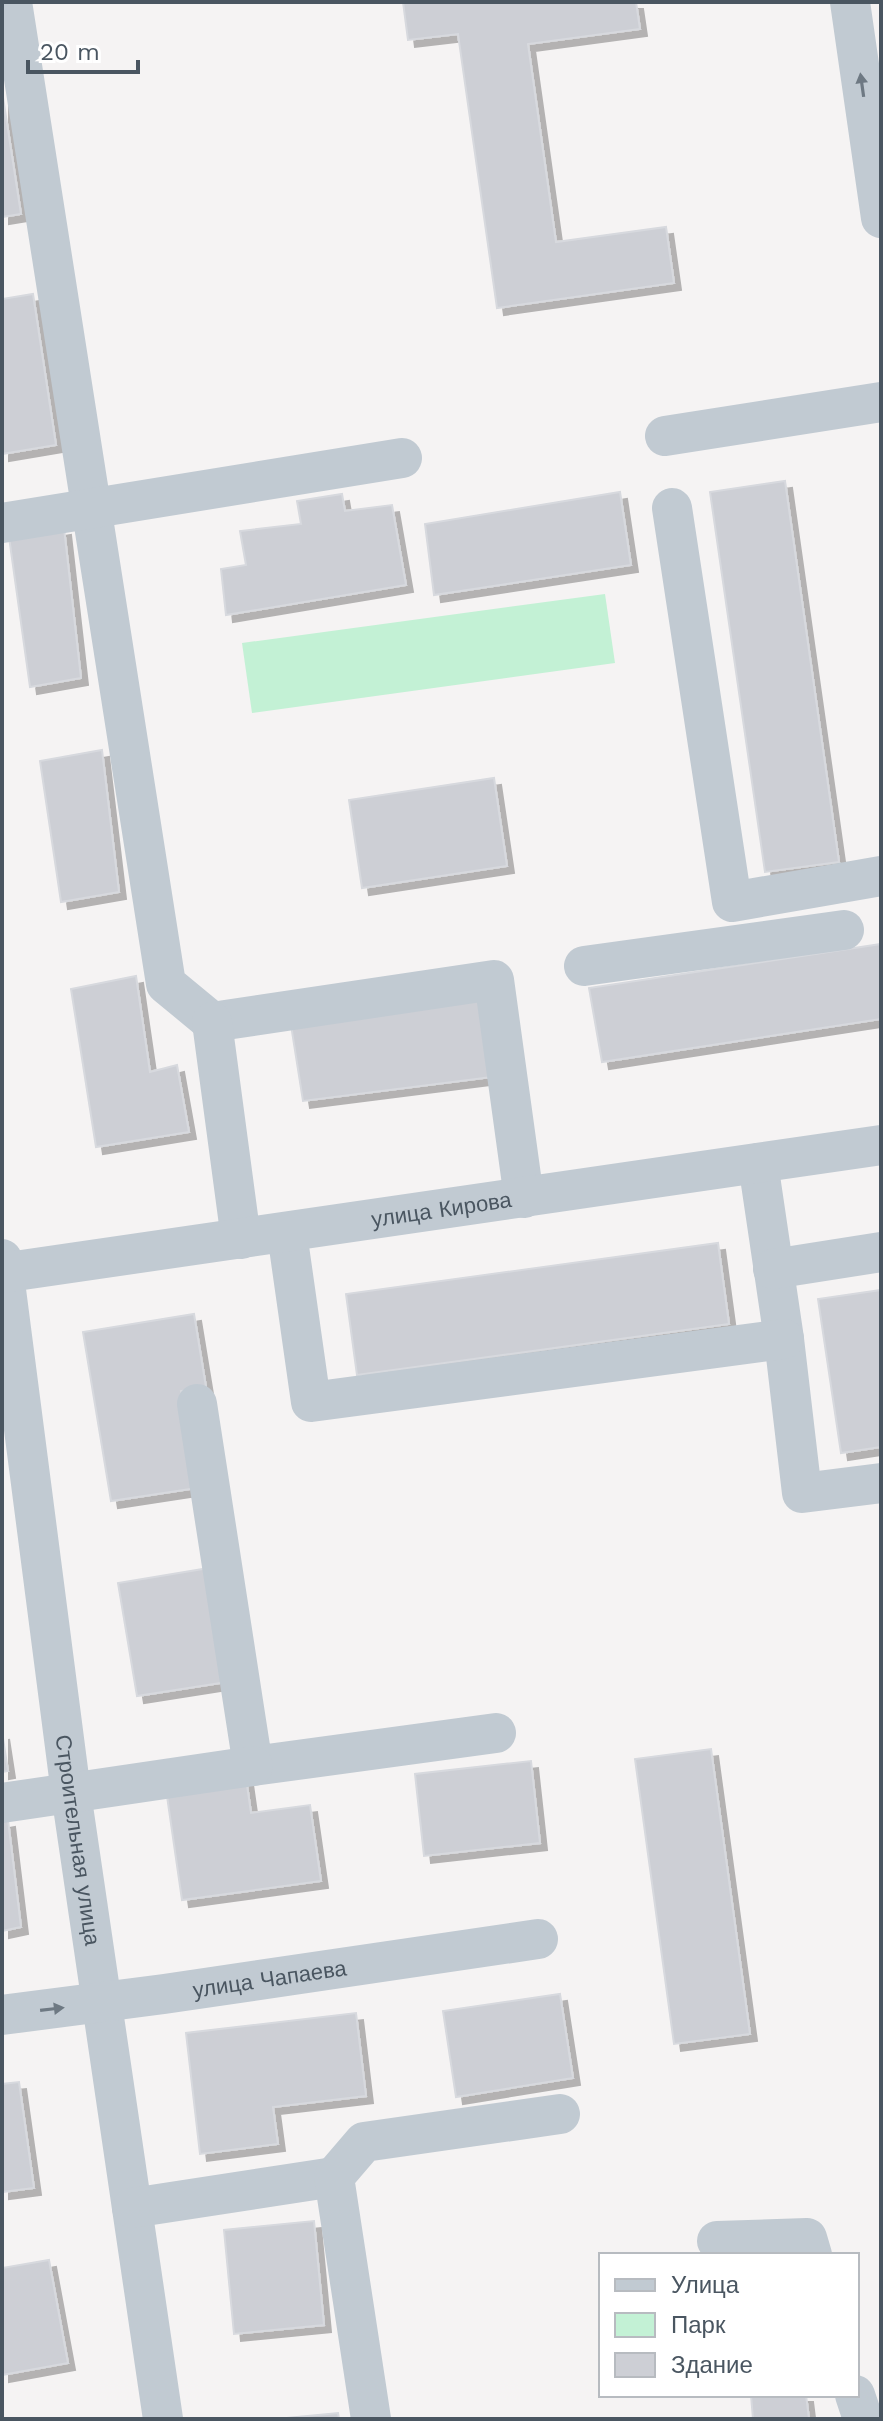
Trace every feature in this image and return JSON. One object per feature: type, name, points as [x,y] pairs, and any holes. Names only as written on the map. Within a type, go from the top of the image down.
[{"type":"street","points":[[12,2],[166,984],[212,1022],[241,1239]]},
{"type":"street","points":[[850,2],[881,218]]},
{"type":"street","points":[[665,436],[881,402]]},
{"type":"street","points":[[2,523],[402,458]]},
{"type":"street","points":[[672,508],[732,902],[707,950]]},
{"type":"street","points":[[732,902],[881,876]]},
{"type":"street","points":[[584,966],[844,930]]},
{"type":"street","points":[[212,1022],[494,980],[524,1198]]},
{"type":"street","name":"улица Кирова","points":[[3,1268],[287,1233],[881,1145]]},
{"type":"street","points":[[758,1163],[784,1339],[802,1493],[881,1483]]},
{"type":"street","points":[[287,1233],[311,1402],[784,1339]]},
{"type":"street","points":[[773,1269],[881,1252]]},
{"type":"street","name":"Строительная улица","points":[[3,1268],[71,1793],[163,2419]]},
{"type":"street","points":[[197,1404],[253,1766]]},
{"type":"street","points":[[2,1803],[496,1733]]},
{"type":"street","name":"улица Чапаева","points":[[2,2015],[538,1939]]},
{"type":"street","points":[[132,2208],[334,2177],[364,2142],[560,2114]]},
{"type":"street","points":[[334,2177],[371,2419]]},
{"type":"street","points":[[717,2241],[807,2238],[811,2253]]},
{"type":"street","points":[[856,2397],[863,2419]]},
{"type":"green space","points":[[605,594],[615,663],[252,713],[242,643]]},
{"type":"building","points":[[403,2],[636,2],[640,29],[528,44],[556,242],[666,227],[674,283],[497,308],[458,34],[408,40]]},
{"type":"building","points":[[2,91],[21,214],[2,217]]},
{"type":"building","points":[[33,294],[56,445],[2,454],[2,299]]},
{"type":"building","points":[[785,481],[839,862],[765,872],[710,492]]},
{"type":"building","points":[[620,492],[631,565],[434,595],[425,524]]},
{"type":"building","points":[[342,494],[345,511],[392,505],[406,585],[226,615],[221,569],[246,565],[240,531],[301,524],[297,501]]},
{"type":"building","points":[[64,528],[81,678],[30,687],[9,537]]},
{"type":"building","points":[[102,750],[119,892],[61,902],[40,761]]},
{"type":"building","points":[[494,778],[507,866],[362,888],[349,800]]},
{"type":"building","points":[[881,944],[881,1019],[602,1062],[589,988]]},
{"type":"building","points":[[136,976],[150,1072],[177,1065],[189,1132],[96,1147],[71,989]]},
{"type":"building","points":[[478,996],[492,1077],[303,1101],[291,1025]]},
{"type":"building","points":[[718,1243],[729,1324],[357,1375],[346,1294]]},
{"type":"building","points":[[881,1290],[881,1447],[841,1453],[818,1299]]},
{"type":"building","points":[[194,1314],[206,1387],[181,1391],[197,1488],[111,1501],[83,1332]]},
{"type":"building","points":[[209,1568],[227,1682],[137,1696],[118,1583]]},
{"type":"building","points":[[2,1732],[8,1771],[2,1772]]},
{"type":"building","points":[[711,1749],[750,2034],[674,2044],[635,1759]]},
{"type":"building","points":[[531,1761],[540,1843],[424,1856],[415,1774]]},
{"type":"building","points":[[246,1778],[251,1813],[310,1805],[321,1881],[182,1900],[166,1789]]},
{"type":"building","points":[[8,1820],[21,1927],[2,1931],[2,1821]]},
{"type":"building","points":[[560,1994],[573,2078],[456,2097],[443,2011]]},
{"type":"building","points":[[356,2013],[366,2096],[273,2107],[278,2144],[200,2154],[186,2033]]},
{"type":"building","points":[[19,2082],[34,2188],[2,2192],[2,2084]]},
{"type":"building","points":[[314,2221],[324,2325],[234,2334],[224,2230]]},
{"type":"building","points":[[49,2260],[68,2363],[2,2375],[2,2268]]},
{"type":"building","points":[[751,2397],[806,2397],[809,2419],[753,2419]]},
{"type":"building","points":[[338,2413],[339,2419],[276,2419]]}]
